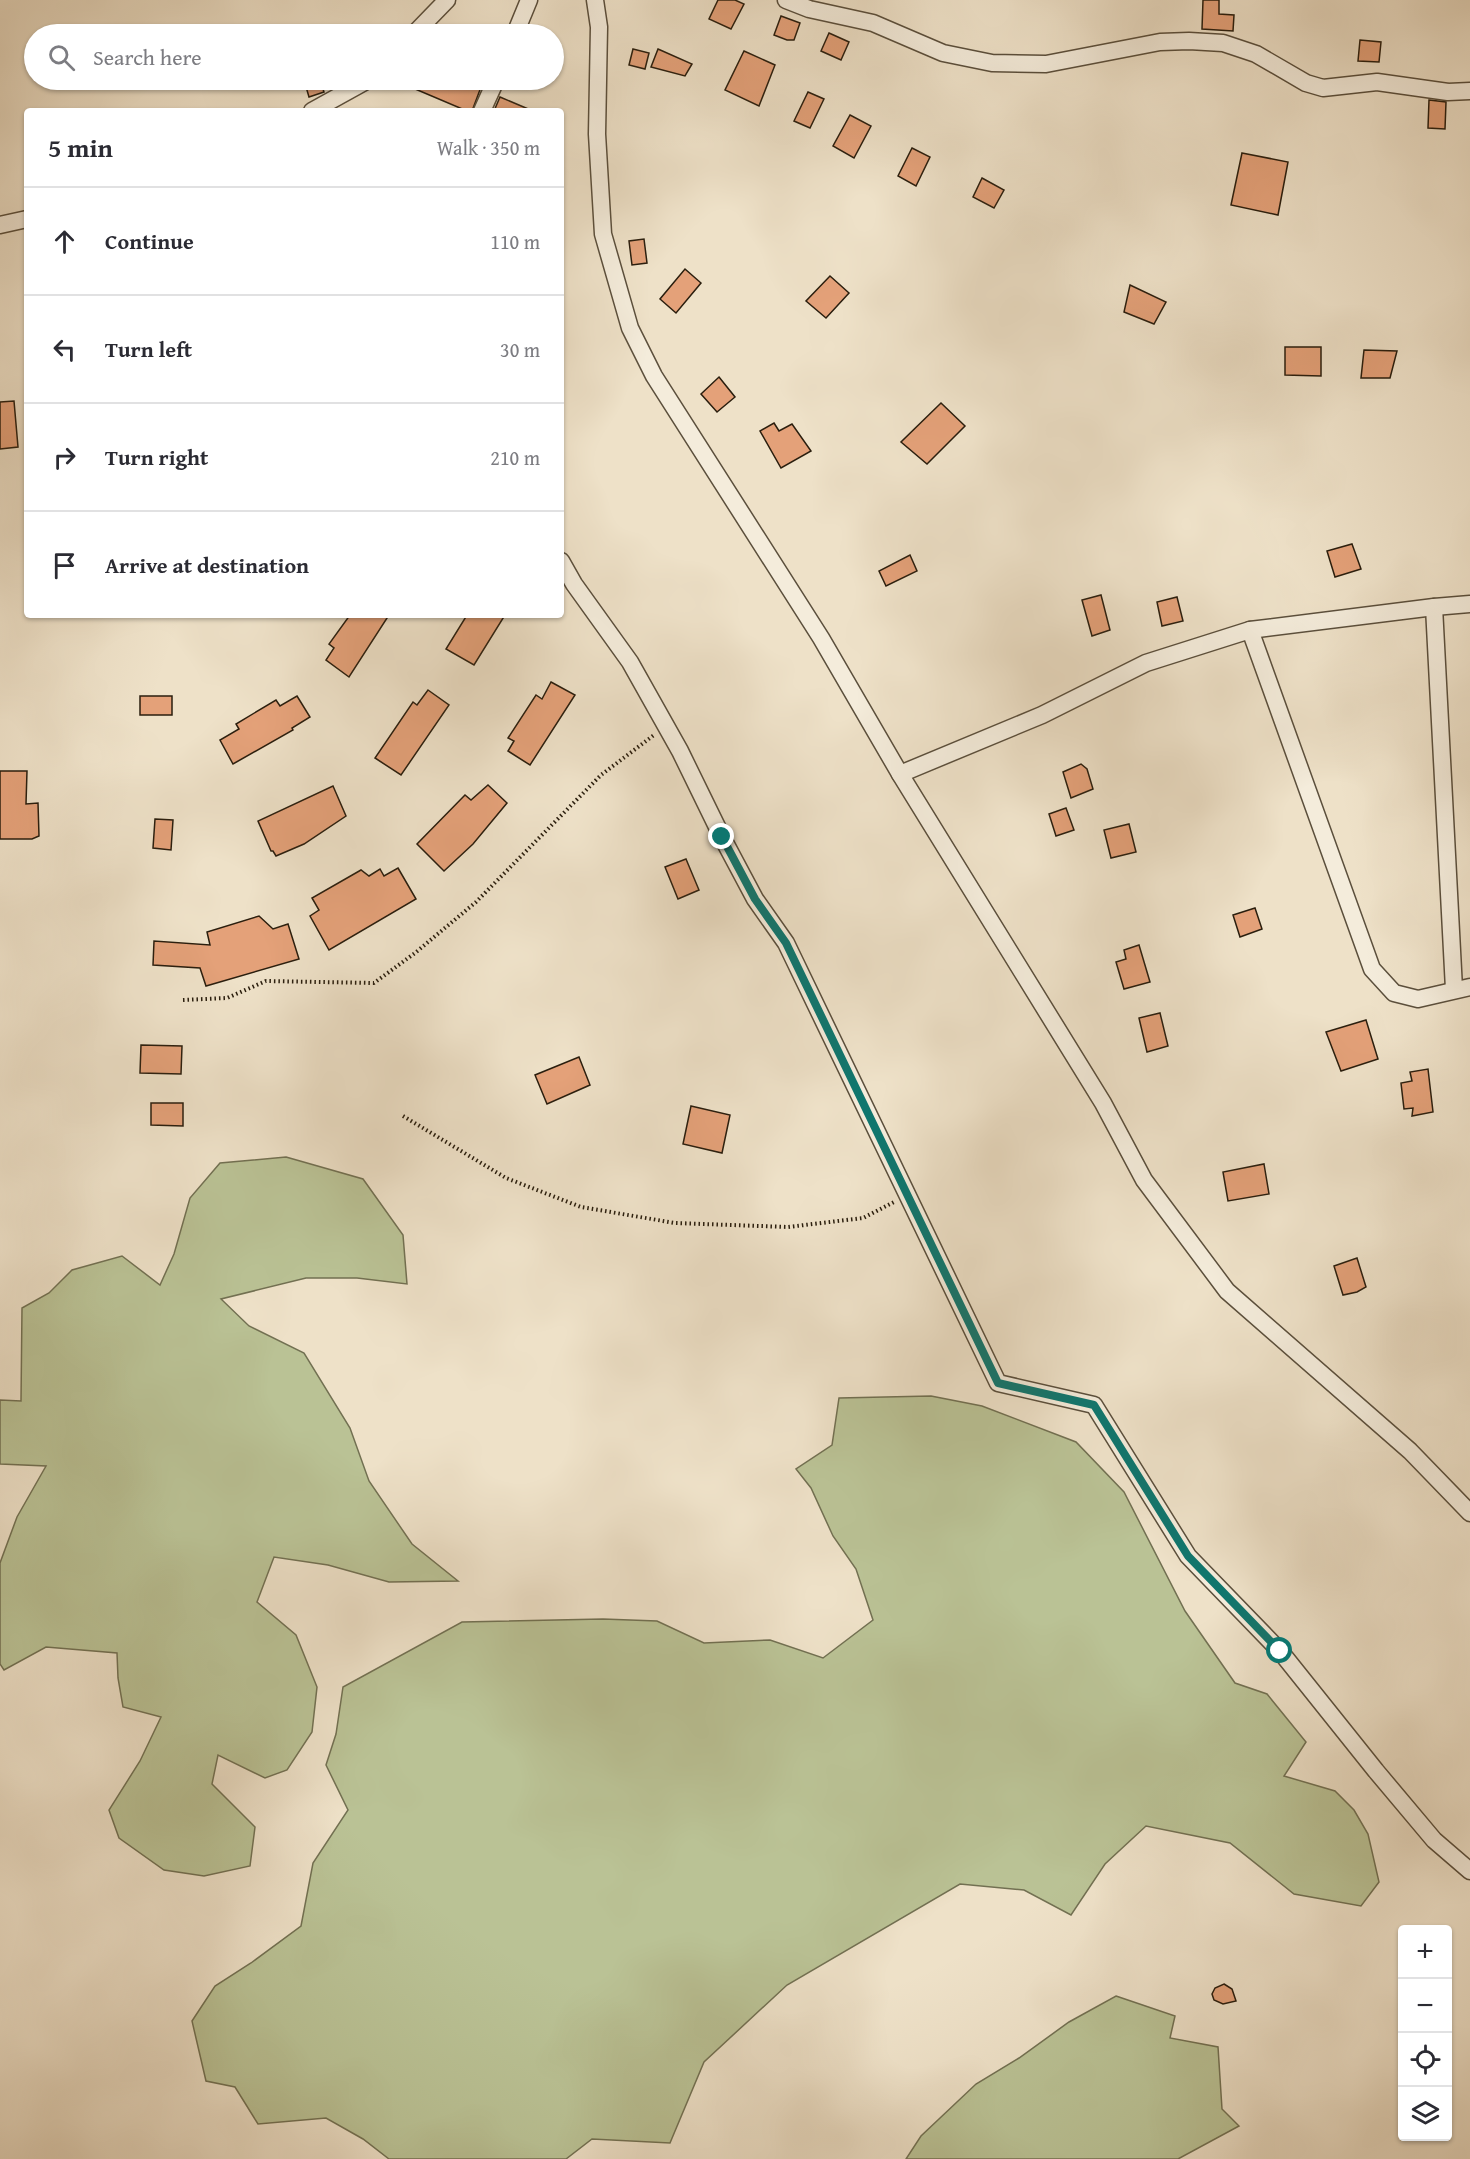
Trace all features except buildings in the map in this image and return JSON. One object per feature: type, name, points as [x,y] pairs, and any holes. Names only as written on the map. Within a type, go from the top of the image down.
[{"type":"street","points":[[424,24],[447,0]]},
{"type":"street","points":[[519,24],[529,0]]},
{"type":"street","points":[[595,0],[599,27],[597,134],[603,234],[630,328],[654,376],[821,638],[900,774],[1103,1103],[1144,1180],[1227,1292],[1410,1451],[1470,1513]]},
{"type":"street","points":[[786,0],[809,9],[873,23],[943,53],[992,63],[1046,64],[1160,42],[1189,41],[1223,43],[1256,54],[1306,83],[1323,88],[1377,82],[1448,92],[1470,91]]},
{"type":"street","points":[[317,108],[350,90]]},
{"type":"street","points":[[483,108],[491,90]]},
{"type":"street","points":[[0,225],[24,220]]},
{"type":"street","points":[[564,566],[574,584],[630,662],[666,726],[755,899],[786,943],[998,1383],[1094,1405],[1188,1556],[1280,1651],[1434,1840],[1470,1871]]},
{"type":"street","points":[[900,774],[1042,715],[1146,663],[1250,630],[1470,604]]},
{"type":"street","points":[[1250,630],[1372,969],[1394,993],[1418,999],[1462,988],[1434,607]]},
{"type":"path","points":[[183,1000],[227,998],[266,981],[374,983],[415,953],[476,902],[601,775],[666,726]]},
{"type":"path","points":[[403,1116],[506,1178],[581,1207],[675,1223],[788,1227],[863,1218],[908,1195]]},
{"type":"green space","points":[[286,1157],[363,1179],[403,1235],[407,1284],[357,1278],[306,1278],[221,1299],[249,1326],[304,1353],[350,1428],[369,1481],[412,1544],[458,1581],[389,1582],[328,1565],[274,1557],[257,1602],[296,1635],[317,1687],[312,1732],[287,1770],[265,1778],[218,1755],[212,1784],[255,1827],[250,1866],[204,1876],[164,1870],[119,1838],[109,1810],[140,1761],[161,1717],[123,1707],[117,1653],[46,1647],[4,1670],[0,1664],[0,1563],[17,1517],[46,1466],[0,1464],[0,1400],[21,1401],[22,1308],[49,1293],[72,1270],[122,1256],[160,1285],[174,1254],[190,1198],[220,1163]]},
{"type":"green space","points":[[931,1396],[982,1406],[1076,1442],[1124,1492],[1185,1611],[1235,1683],[1267,1694],[1306,1742],[1284,1776],[1335,1791],[1354,1810],[1368,1834],[1379,1882],[1361,1906],[1294,1894],[1230,1843],[1146,1826],[1105,1864],[1071,1915],[1024,1890],[960,1884],[787,1985],[704,2062],[670,2143],[592,2139],[566,2159],[389,2159],[363,2139],[326,2118],[258,2124],[235,2087],[206,2081],[192,2021],[215,1986],[301,1926],[313,1863],[348,1810],[326,1765],[336,1734],[343,1687],[462,1622],[603,1619],[657,1621],[704,1643],[770,1640],[823,1658],[873,1620],[856,1569],[833,1536],[811,1488],[796,1469],[832,1445],[839,1398]]},
{"type":"green space","points":[[1116,1996],[1175,2016],[1170,2038],[1218,2047],[1222,2109],[1239,2126],[1178,2159],[906,2159],[921,2136],[976,2084],[1019,2058],[1069,2022]]},
{"type":"route","points":[[722,837],[755,899],[786,943],[998,1383],[1094,1405],[1188,1556],[1280,1651]]}]
